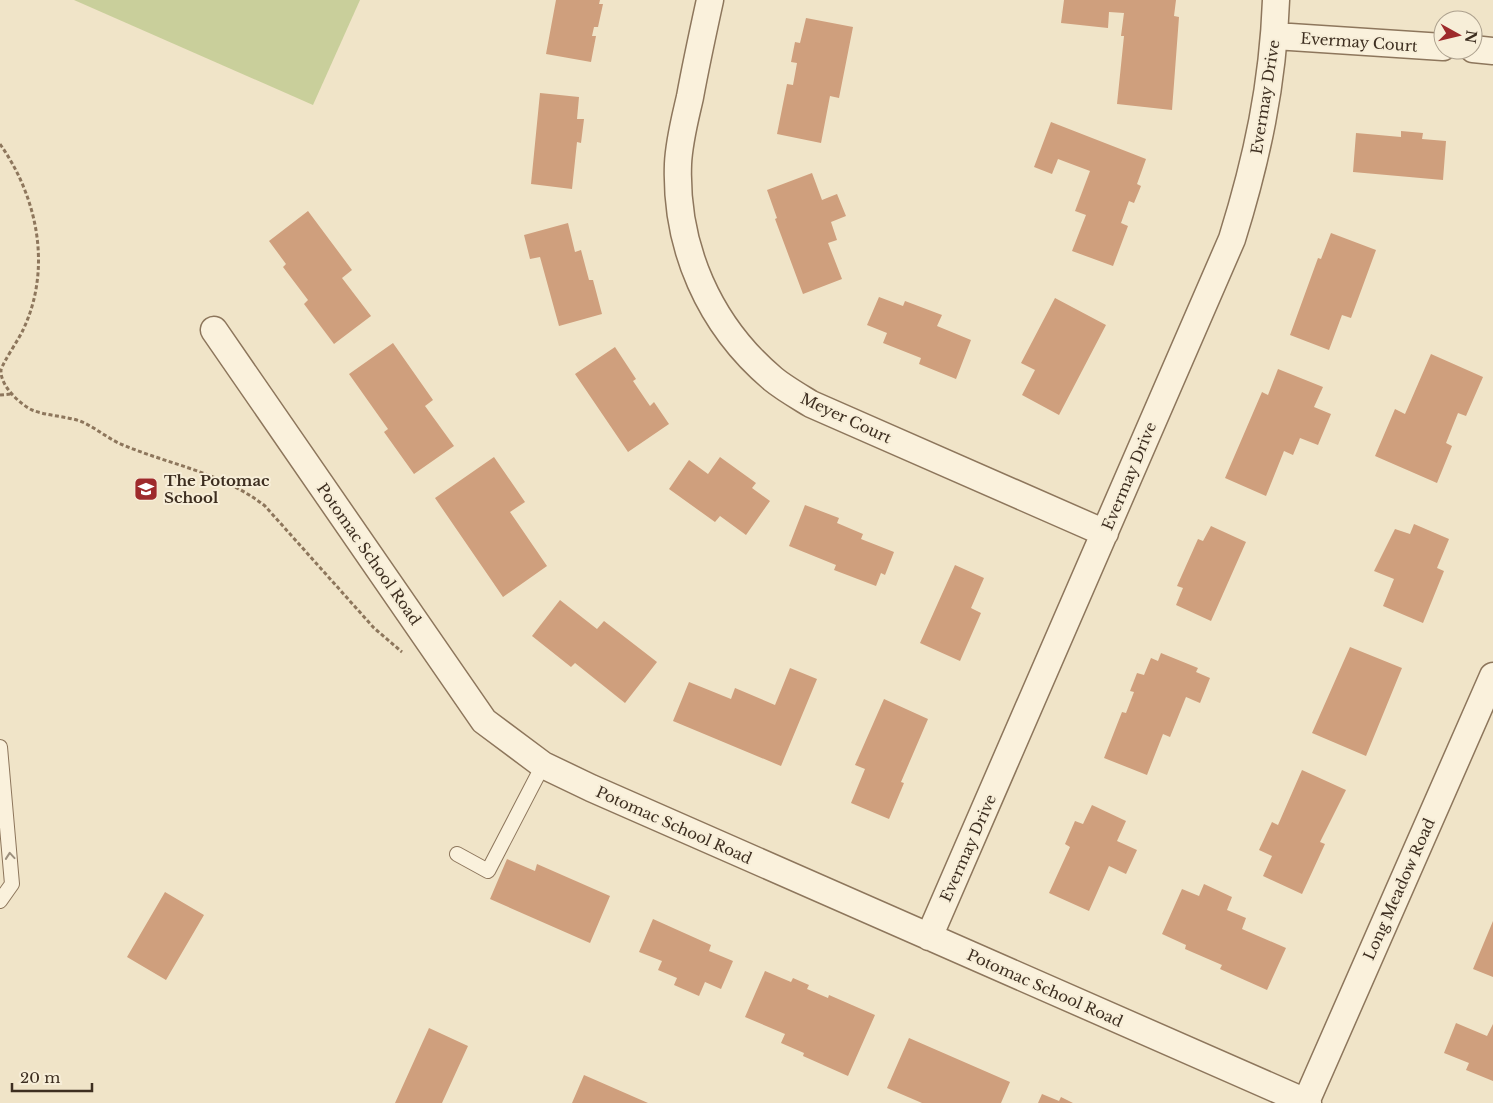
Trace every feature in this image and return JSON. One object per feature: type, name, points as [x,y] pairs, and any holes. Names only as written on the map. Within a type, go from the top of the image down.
[{"type":"street","name":"Meyer Court","points":[[710,0],[682,134],[678,163],[679,204],[685,242],[699,282],[719,318],[742,349],[773,379],[811,404],[1105,533]]},
{"type":"street","name":"Evermay Drive","points":[[929,937],[1232,239],[1255,163],[1266,106],[1276,0]]},
{"type":"street","name":"Evermay Court","points":[[1274,36],[1433,46]]},
{"type":"street","name":"Potomac School Road","points":[[214,330],[484,721],[543,765],[591,788],[1307,1103]]},
{"type":"street","name":"Long Meadow Road","points":[[1307,1103],[1493,676]]},
{"type":"lane","points":[[0,747],[12,884],[0,901]]},
{"type":"lane","points":[[457,854],[488,871],[543,765]]},
{"type":"path","points":[[0,144],[20,180],[31,208],[38,239],[40,274],[35,300],[24,330],[1,370],[3,381],[11,394],[32,410],[82,422],[122,445],[213,476],[247,492],[271,512],[374,628],[403,653]]},
{"type":"path","points":[[0,396],[11,394]]},
{"type":"green space","points":[[74,0],[360,0],[313,105]]},
{"type":"building","points":[[556,0],[600,0],[599,4],[603,4],[598,27],[594,27],[592,36],[596,36],[591,62],[546,54]]},
{"type":"building","points":[[1064,0],[1176,0],[1174,16],[1179,17],[1172,110],[1117,104],[1124,36],[1121,36],[1124,13],[1109,12],[1108,28],[1061,23]]},
{"type":"building","points":[[806,18],[853,27],[839,98],[830,96],[821,143],[777,134],[787,84],[793,85],[797,63],[791,62],[795,42],[800,43]]},
{"type":"building","points":[[540,93],[579,97],[577,119],[584,119],[581,143],[577,142],[572,189],[531,184]]},
{"type":"building","points":[[1051,122],[1146,159],[1137,184],[1141,186],[1134,203],[1129,201],[1121,223],[1128,226],[1113,266],[1072,251],[1086,215],[1075,211],[1090,171],[1058,159],[1052,174],[1034,167]]},
{"type":"building","points":[[1401,131],[1423,133],[1422,139],[1446,141],[1443,180],[1353,172],[1356,133],[1401,137]]},
{"type":"building","points":[[812,173],[822,200],[837,194],[846,216],[831,222],[837,240],[828,243],[842,279],[803,294],[775,219],[777,218],[767,190]]},
{"type":"building","points":[[308,211],[352,270],[342,278],[371,316],[334,344],[304,304],[308,300],[283,267],[286,264],[269,241]]},
{"type":"building","points":[[568,223],[575,252],[581,250],[589,280],[593,280],[602,314],[559,326],[540,257],[530,259],[524,235]]},
{"type":"building","points":[[1331,233],[1376,250],[1351,318],[1342,315],[1329,350],[1290,335],[1318,258],[1321,259]]},
{"type":"building","points":[[879,297],[903,306],[905,301],[942,315],[937,326],[971,340],[956,379],[919,364],[921,358],[883,343],[887,333],[867,325]]},
{"type":"building","points":[[1055,298],[1106,325],[1059,415],[1022,395],[1035,370],[1021,363]]},
{"type":"building","points":[[393,343],[433,400],[425,406],[454,446],[414,474],[384,432],[388,429],[349,374]]},
{"type":"building","points":[[615,347],[636,379],[633,381],[650,406],[654,402],[669,424],[628,452],[575,374]]},
{"type":"building","points":[[1431,354],[1483,377],[1466,416],[1458,413],[1446,443],[1452,446],[1437,483],[1375,456],[1395,409],[1405,414]]},
{"type":"building","points":[[1278,369],[1323,387],[1314,407],[1331,414],[1318,445],[1300,438],[1293,455],[1284,451],[1266,496],[1225,478],[1262,392],[1268,395]]},
{"type":"building","points":[[494,457],[525,502],[510,512],[547,566],[503,597],[435,498]]},
{"type":"building","points":[[720,457],[756,483],[752,488],[770,501],[746,535],[720,516],[715,522],[669,489],[689,460],[708,474]]},
{"type":"building","points":[[805,505],[839,518],[837,523],[863,534],[861,539],[894,552],[885,575],[881,573],[876,586],[834,570],[836,565],[789,546]]},
{"type":"building","points":[[1414,524],[1449,539],[1437,568],[1444,571],[1423,623],[1383,606],[1394,579],[1374,571],[1395,529],[1410,534]]},
{"type":"building","points":[[1211,526],[1246,542],[1211,621],[1176,605],[1183,588],[1177,586],[1198,539],[1203,541]]},
{"type":"building","points":[[955,565],[984,578],[971,608],[981,613],[960,661],[920,643]]},
{"type":"building","points":[[560,600],[597,629],[604,621],[657,662],[625,703],[575,663],[571,667],[532,636]]},
{"type":"building","points":[[1350,647],[1402,668],[1366,756],[1312,733]]},
{"type":"building","points":[[1161,653],[1198,668],[1196,672],[1210,678],[1200,703],[1186,697],[1170,737],[1163,734],[1147,775],[1104,758],[1122,712],[1126,713],[1134,692],[1130,691],[1137,673],[1144,675],[1151,658],[1158,661]]},
{"type":"building","points":[[790,668],[817,679],[781,766],[673,721],[689,682],[731,699],[735,688],[775,705]]},
{"type":"building","points":[[884,699],[928,719],[901,782],[904,783],[889,819],[851,803],[865,769],[855,765]]},
{"type":"building","points":[[1302,770],[1346,790],[1320,842],[1325,844],[1302,894],[1263,876],[1272,856],[1259,850],[1272,822],[1278,825]]},
{"type":"building","points":[[1092,805],[1126,821],[1117,841],[1137,850],[1126,874],[1109,866],[1089,911],[1049,893],[1070,847],[1065,844],[1075,821],[1083,824]]},
{"type":"building","points":[[507,859],[535,871],[537,864],[610,896],[590,943],[490,899]]},
{"type":"building","points":[[1204,884],[1232,897],[1227,910],[1246,918],[1242,929],[1286,948],[1267,990],[1220,969],[1222,965],[1185,949],[1186,945],[1162,934],[1182,889],[1199,896]]},
{"type":"building","points":[[165,892],[204,915],[166,980],[127,957]]},
{"type":"building","points":[[653,919],[711,945],[709,951],[733,961],[721,989],[705,982],[699,996],[674,985],[677,978],[658,970],[662,961],[639,952]]},
{"type":"building","points":[[1493,921],[1493,977],[1473,969]]},
{"type":"building","points":[[765,971],[791,982],[793,978],[809,985],[807,989],[828,998],[829,995],[875,1015],[848,1076],[803,1056],[804,1053],[781,1043],[785,1034],[745,1017]]},
{"type":"building","points":[[1456,1023],[1487,1036],[1493,1024],[1493,1081],[1466,1070],[1469,1063],[1444,1053]]},
{"type":"building","points":[[429,1028],[468,1046],[442,1103],[395,1103]]},
{"type":"building","points":[[909,1038],[1010,1082],[1001,1103],[922,1103],[887,1088]]},
{"type":"building","points":[[584,1075],[648,1103],[572,1103]]},
{"type":"building","points":[[1042,1094],[1059,1101],[1061,1097],[1073,1103],[1038,1103]]},
{"type":"place","name":"The Potomac School","points":[[146,489]]}]
